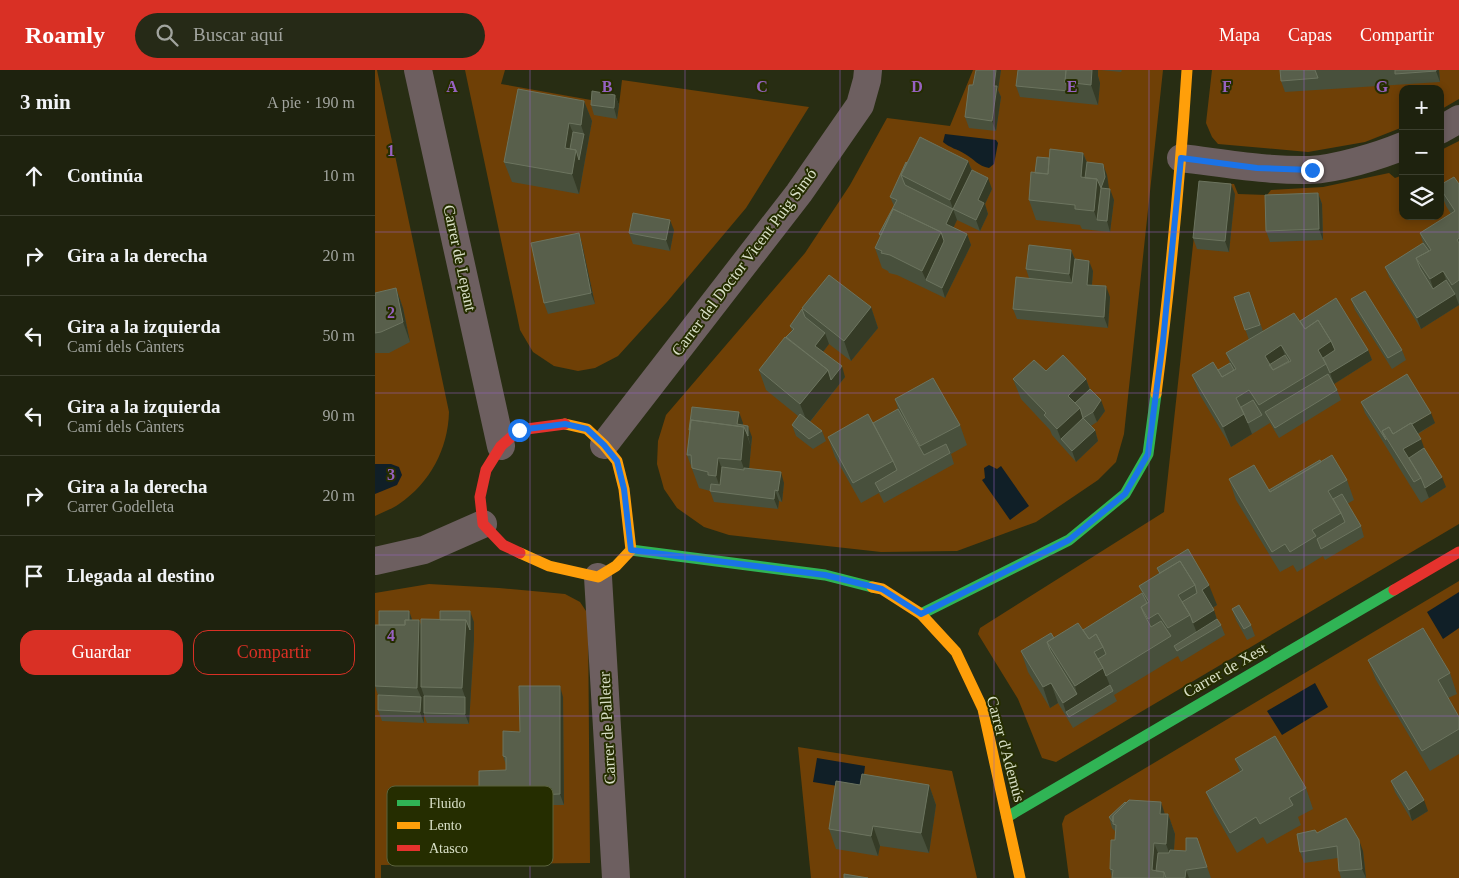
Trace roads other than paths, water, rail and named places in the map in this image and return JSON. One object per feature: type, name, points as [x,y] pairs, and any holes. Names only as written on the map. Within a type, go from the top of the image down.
[{"type":"street","name":"Carrer de Lepant","points":[[418,70],[501,446]]},
{"type":"street","name":"Carrer del Doctor Vicent Puig Simó","points":[[604,445],[804,185],[860,105],[868,70]]},
{"type":"street","points":[[921,614],[1069,540],[1125,494],[1148,454],[1163,341],[1181,158],[1187,70]]},
{"type":"street","points":[[1444,128],[1459,119]]},
{"type":"street","points":[[1181,158],[1257,168],[1312,170],[1355,162],[1399,147]]},
{"type":"street","points":[[565,424],[587,429],[604,445],[617,461],[624,489],[631,550],[616,566],[598,577],[549,566],[503,545],[483,524],[480,497],[486,470],[501,446],[519,430],[565,424]]},
{"type":"street","points":[[375,561],[424,550],[483,524]]},
{"type":"street","name":"Carrer d'Ademús","points":[[631,550],[825,575],[882,589],[921,614],[955,652],[983,709],[1020,878]]},
{"type":"street","name":"Carrer de Xest","points":[[1007,817],[1459,552]]},
{"type":"street","name":"Carrer de Palleter","points":[[598,577],[616,878]]},
{"type":"water","points":[[945,134],[996,140],[998,143],[994,164],[989,168],[985,167],[948,146],[943,142]]},
{"type":"water","points":[[375,464],[391,464],[399,467],[402,475],[397,485],[375,494]]},
{"type":"water","points":[[989,465],[997,469],[1001,466],[1029,506],[1010,520],[982,480],[985,478],[984,468]]},
{"type":"water","points":[[1459,592],[1459,628],[1443,639],[1427,612]]},
{"type":"water","points":[[1315,683],[1328,707],[1282,735],[1267,711]]},
{"type":"water","points":[[817,758],[865,766],[862,790],[813,782]]}]
